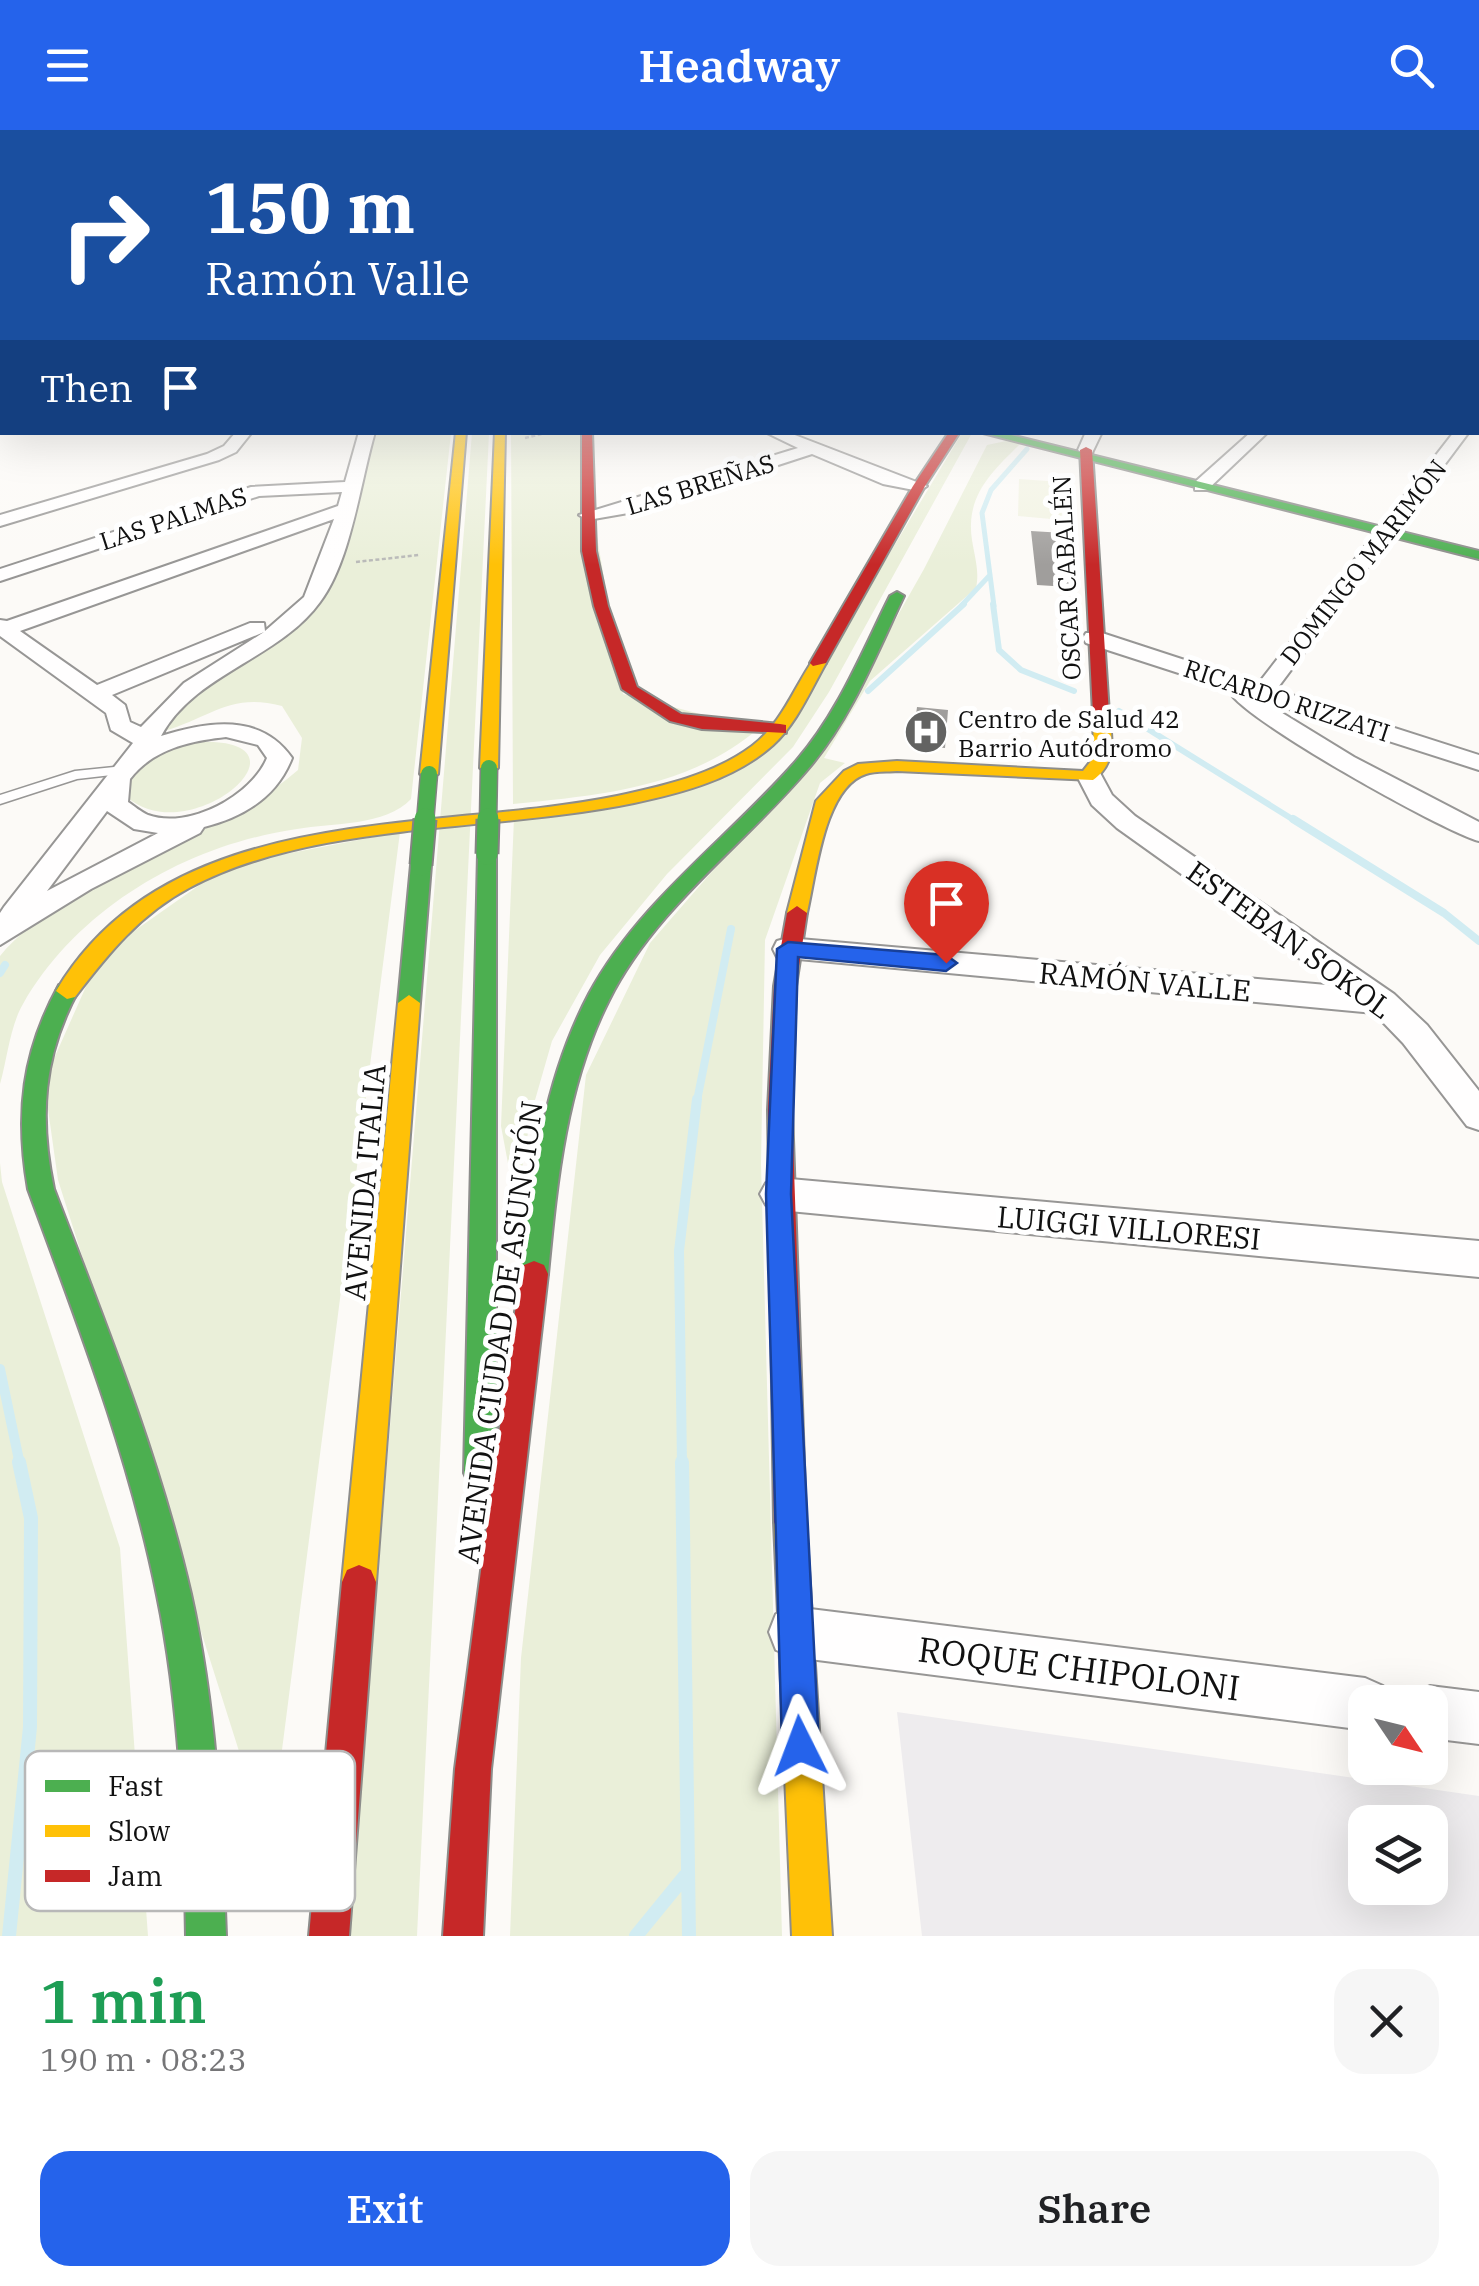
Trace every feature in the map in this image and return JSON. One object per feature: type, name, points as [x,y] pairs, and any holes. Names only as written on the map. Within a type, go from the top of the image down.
[{"type":"main road","name":"AVENIDA ITALIA","points":[[345,1751],[461,435]]},
{"type":"main road","points":[[463,1936],[473,1769],[487,854],[500,435]]},
{"type":"main road","points":[[587,435],[589,551],[601,606],[630,689],[676,718],[702,724],[780,728]]},
{"type":"main road","points":[[196,1751],[185,1652],[132,1442],[40,1188],[30,1146],[28,1075],[54,1009],[77,974],[122,923],[182,883],[241,858],[379,830],[628,802],[721,771],[755,752],[780,728],[919,486],[974,435],[1089,447]]},
{"type":"main road","points":[[1029,435],[1089,447],[1204,483],[1479,546]]},
{"type":"main road","name":"OSCAR CABALÉN","points":[[1089,447],[1094,638],[1104,760],[1090,776]]},
{"type":"main road","points":[[1390,528],[1479,555]]},
{"type":"main road","name":"AVENIDA CIUDAD DE ASUNCIÓN","points":[[473,1769],[547,1167],[562,1088],[583,1025],[607,979],[646,922],[818,746],[912,567]]},
{"type":"main road","points":[[812,1936],[794,1632],[778,1194],[788,949],[825,801],[850,776],[864,768],[897,766],[1090,776]]},
{"type":"main road","points":[[206,1911],[206,1936]]},
{"type":"main road","name":"AVENIDA ITALIA","points":[[329,1936],[331,1911]]},
{"type":"street","points":[[0,521],[213,457],[230,449],[242,435]]},
{"type":"street","points":[[0,934],[181,697],[300,612],[315,596],[365,435]]},
{"type":"street","points":[[779,435],[889,480],[919,486]]},
{"type":"street","points":[[1204,483],[1257,435]]},
{"type":"street","name":"DOMINGO MARIMÓN","points":[[1263,692],[1460,435]]},
{"type":"street","name":"LAS BREÑAS","points":[[588,515],[628,508],[811,449]]},
{"type":"street","name":"LAS PALMAS","points":[[0,574],[266,489],[350,488]]},
{"type":"street","points":[[2,628],[344,509]]},
{"type":"street","points":[[94,694],[300,612]]},
{"type":"street","points":[[2,628],[117,710],[119,725],[127,733],[130,762],[113,797],[128,816],[164,824],[210,818]]},
{"type":"street","name":"RICARDO RIZZATI","points":[[1094,638],[1479,762]]},
{"type":"street","points":[[1228,680],[1259,710],[1479,833]]},
{"type":"street","points":[[0,934],[98,872],[234,809],[270,784],[279,770],[280,758],[275,746],[247,732],[204,732],[180,737],[130,762]]},
{"type":"street","name":"ESTEBAN SOKOL","points":[[1090,776],[1101,799],[1126,822],[1383,1002],[1415,1034],[1479,1116]]},
{"type":"street","name":"RAMÓN VALLE","points":[[788,949],[1383,1002]]},
{"type":"street","name":"LUIGGI VILLORESI","points":[[778,1194],[1479,1260]]},
{"type":"street","name":"ROQUE CHIPOLONI","points":[[794,1632],[1348,1702]]},
{"type":"street","points":[[1448,1714],[1479,1718]]},
{"type":"lane","points":[[0,800],[74,775],[130,762]]},
{"type":"path","points":[[324,571],[372,559],[448,552]]},
{"type":"shaded area","points":[[897,1712],[1348,1777],[1348,1785],[1403,1785],[1479,1796],[1479,1936],[922,1936]]},
{"type":"green space","points":[[373,435],[451,435],[411,799],[373,819],[297,829],[216,849],[140,886],[105,910],[46,969],[23,1004],[0,1084],[0,956],[32,925],[68,899],[225,819],[298,770],[302,738],[282,706],[264,702],[235,704],[164,731],[161,726],[189,697],[314,608]]},
{"type":"green space","points":[[472,435],[489,435],[417,1936],[348,1936],[350,1911],[355,1911],[355,1851]]},
{"type":"green space","points":[[511,435],[580,435],[623,694],[758,729],[731,749],[673,776],[611,792],[513,804]]},
{"type":"green space","points":[[961,435],[971,435],[829,692],[793,747],[667,874],[600,955],[552,1041],[531,1114],[516,1206],[501,1126],[514,818],[640,801],[778,739]]},
{"type":"green space","points":[[1006,441],[1020,444],[987,479],[972,511],[976,588],[870,681],[824,758],[845,763],[820,783],[765,940],[761,1164],[782,1936],[510,1936],[521,1658],[586,1075],[650,943],[829,737],[924,569],[987,445]]},
{"type":"green space","points":[[1019,479],[1061,482],[1062,520],[1018,516]]},
{"type":"green space","points":[[196,742],[232,745],[249,756],[248,771],[234,788],[212,802],[184,811],[155,811],[128,798],[130,776],[157,754]]},
{"type":"green space","points":[[400,832],[282,1751],[239,1751],[58,1180],[44,1081],[100,955],[228,865]]},
{"type":"green space","points":[[0,1163],[2,1182],[120,1548],[135,1751],[25,1751],[25,1911],[146,1911],[148,1936],[0,1936]]},
{"type":"building","points":[[1031,531],[1064,533],[1069,587],[1037,585]]},
{"type":"building","points":[[917,707],[948,710],[945,748],[912,745]]},
{"type":"waterway","points":[[990,575],[982,513],[991,490],[1027,449]]},
{"type":"waterway","points":[[961,606],[990,575]]},
{"type":"waterway","points":[[990,575],[994,606]]},
{"type":"waterway","points":[[868,691],[964,604]]},
{"type":"waterway","points":[[993,604],[999,650],[1021,670],[1074,691]]},
{"type":"waterway","points":[[1119,711],[1297,822]]},
{"type":"waterway","points":[[1293,819],[1444,913],[1479,941]]},
{"type":"waterway","points":[[697,1101],[731,929]]},
{"type":"waterway","points":[[0,973],[5,965]]},
{"type":"waterway","points":[[682,1465],[679,1251],[697,1099]]},
{"type":"waterway","points":[[0,1369],[20,1465]]},
{"type":"waterway","points":[[19,1462],[31,1518],[28,1751]]},
{"type":"waterway","points":[[682,1462],[689,1936]]},
{"type":"waterway","points":[[9,1936],[25,1777]]},
{"type":"waterway","points":[[636,1936],[685,1876]]},
{"type":"traffic: fast","points":[[996,435],[1479,555]]},
{"type":"traffic: fast","points":[[534,1274],[562,1096],[584,1028],[600,995],[644,930],[779,791],[820,743],[856,682],[897,596]]},
{"type":"traffic: fast","points":[[487,854],[489,768]]},
{"type":"traffic: fast","points":[[421,865],[429,774]]},
{"type":"traffic: fast","points":[[480,1473],[487,854]]},
{"type":"traffic: fast","points":[[409,1003],[421,865]]},
{"type":"traffic: fast","points":[[67,991],[37,1063],[32,1111],[36,1162],[41,1189],[148,1491],[182,1637],[196,1751]]},
{"type":"traffic: fast","points":[[205,1911],[206,1936]]},
{"type":"traffic: slow","points":[[429,774],[461,435]]},
{"type":"traffic: slow","points":[[489,768],[500,435]]},
{"type":"traffic: slow","points":[[67,991],[118,927],[182,883],[254,855],[333,837],[579,809],[655,793],[716,773],[745,759],[778,731],[818,663]]},
{"type":"traffic: slow","points":[[797,913],[825,801],[850,775],[864,768],[897,766],[1087,776],[1103,757],[1101,714]]},
{"type":"traffic: slow","points":[[359,1582],[409,1003]]},
{"type":"traffic: slow","points":[[790,1522],[812,1936]]},
{"type":"traffic: jam","points":[[587,435],[589,551],[601,606],[630,689],[676,718],[702,724],[780,729]]},
{"type":"traffic: jam","points":[[818,663],[919,486],[953,435]]},
{"type":"traffic: jam","points":[[1086,450],[1101,714]]},
{"type":"traffic: jam","points":[[790,1522],[780,1110],[785,986],[797,913]]},
{"type":"traffic: jam","points":[[463,1936],[473,1769],[534,1274]]},
{"type":"traffic: jam","points":[[345,1751],[359,1582]]},
{"type":"traffic: jam","points":[[329,1936],[331,1911]]},
{"type":"place","name":"Centro de Salud 42 Barrio Autódromo","points":[[926,732]]},
{"type":"route","points":[[800,1746],[778,1194],[782,1022],[788,949],[946,963]]}]
